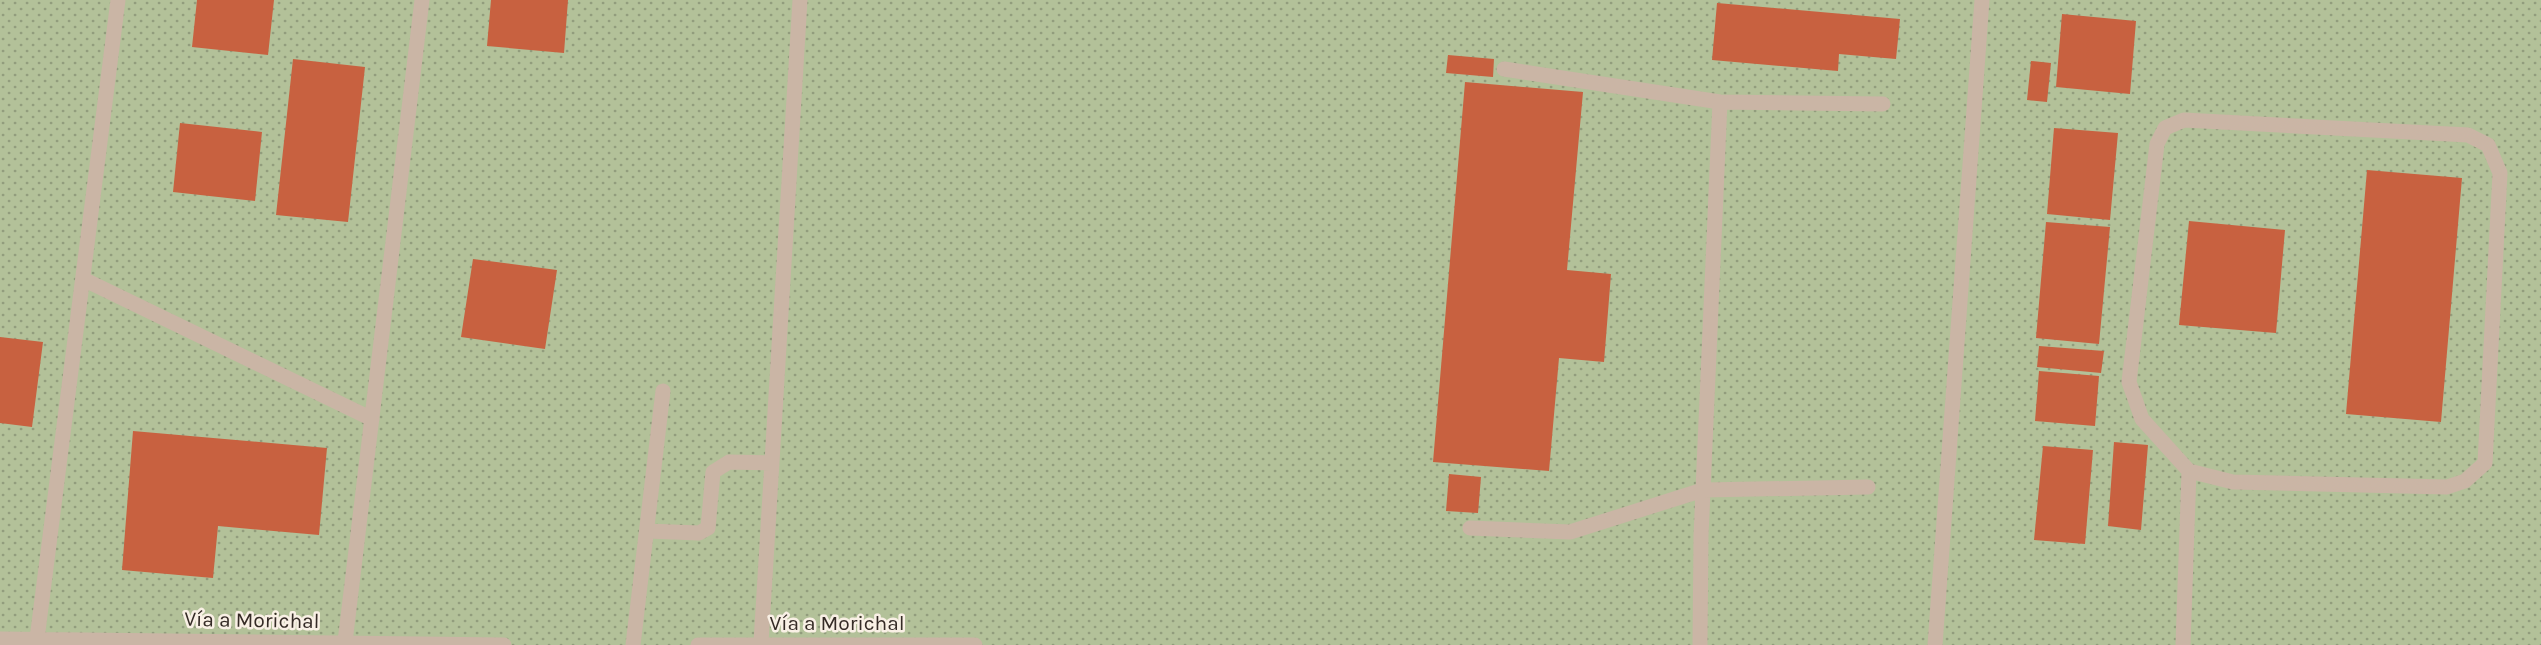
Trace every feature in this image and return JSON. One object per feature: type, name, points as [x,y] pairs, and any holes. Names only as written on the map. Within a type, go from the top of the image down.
[{"type":"street","points":[[37,639],[118,0]]},
{"type":"street","points":[[345,642],[422,0]]},
{"type":"street","points":[[761,638],[800,0]]},
{"type":"street","points":[[1935,645],[1982,0]]},
{"type":"street","points":[[1504,69],[1720,102],[1883,104]]},
{"type":"street","points":[[1700,645],[1703,490],[1720,102]]},
{"type":"street","points":[[2183,645],[2189,471],[2142,419],[2129,382],[2157,144],[2165,128],[2184,120],[2468,135],[2488,144],[2500,173],[2485,463],[2465,481],[2447,487],[2233,482],[2189,471]]},
{"type":"street","points":[[83,279],[372,419]]},
{"type":"street","points":[[633,645],[663,391]]},
{"type":"street","points":[[647,531],[699,533],[704,531],[708,528],[713,471],[729,462],[771,463]]},
{"type":"street","points":[[1470,528],[1570,532],[1703,490],[1868,487]]},
{"type":"street","name":"Vía a Morichal","points":[[698,645],[761,638],[975,645]]},
{"type":"street","name":"Vía a Morichal","points":[[0,639],[504,645]]},
{"type":"green space","points":[[0,0],[2541,0],[2541,645],[0,645]]},
{"type":"building","points":[[197,0],[274,0],[268,55],[192,47]]},
{"type":"building","points":[[491,0],[568,0],[564,53],[487,46]]},
{"type":"building","points":[[1717,3],[1900,19],[1896,59],[1839,54],[1838,71],[1712,60]]},
{"type":"building","points":[[2062,14],[2136,21],[2130,94],[2056,87]]},
{"type":"building","points":[[1448,55],[1494,59],[1493,77],[1446,73]]},
{"type":"building","points":[[293,59],[365,67],[348,222],[276,215]]},
{"type":"building","points":[[2031,61],[2051,63],[2047,102],[2027,100]]},
{"type":"building","points":[[1465,82],[1583,92],[1567,270],[1611,274],[1604,362],[1559,358],[1549,471],[1433,462]]},
{"type":"building","points":[[180,123],[262,132],[255,201],[173,192]]},
{"type":"building","points":[[2054,128],[2118,133],[2110,220],[2047,214]]},
{"type":"building","points":[[2367,170],[2462,178],[2441,422],[2346,414]]},
{"type":"building","points":[[2189,221],[2285,230],[2276,333],[2179,325]]},
{"type":"building","points":[[2046,222],[2110,227],[2099,344],[2036,338]]},
{"type":"building","points":[[473,259],[557,270],[545,349],[461,337]]},
{"type":"building","points":[[0,337],[43,342],[32,427],[0,423]]},
{"type":"building","points":[[2039,346],[2104,351],[2101,373],[2037,367]]},
{"type":"building","points":[[2039,371],[2099,376],[2095,426],[2035,421]]},
{"type":"building","points":[[133,431],[327,448],[319,535],[218,526],[213,578],[122,570]]},
{"type":"building","points":[[2114,442],[2148,445],[2141,530],[2108,526]]},
{"type":"building","points":[[2043,446],[2093,450],[2085,544],[2034,540]]},
{"type":"building","points":[[1449,474],[1481,477],[1478,513],[1446,511]]}]
